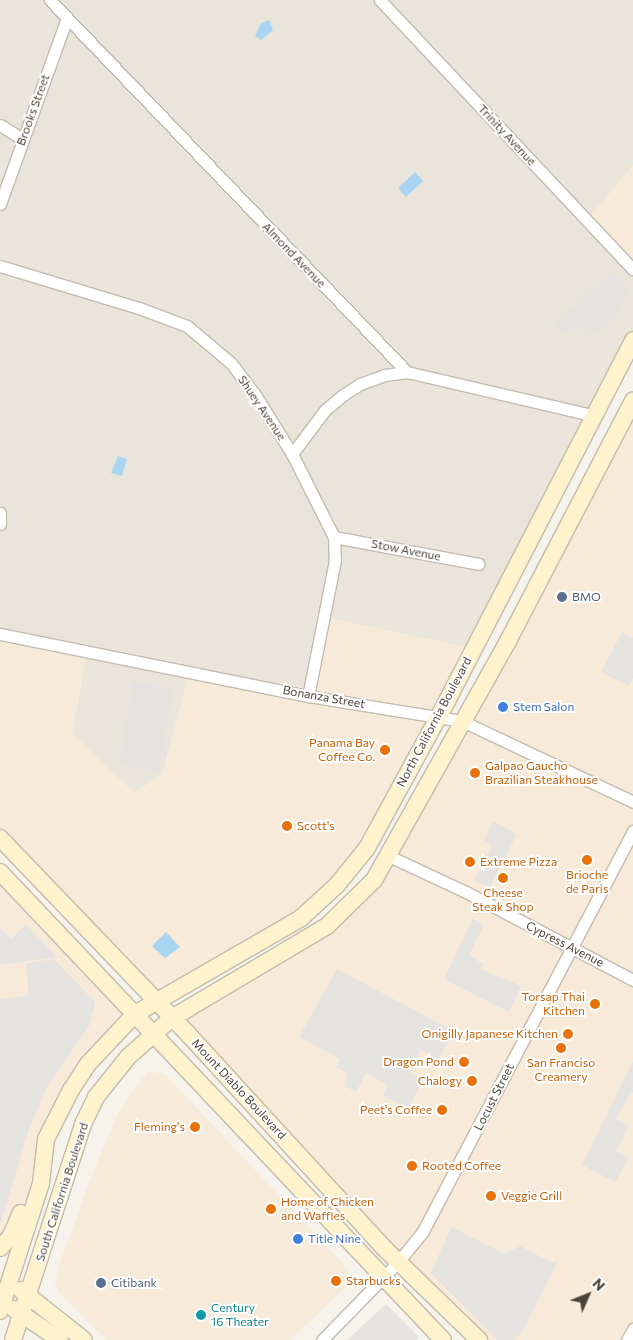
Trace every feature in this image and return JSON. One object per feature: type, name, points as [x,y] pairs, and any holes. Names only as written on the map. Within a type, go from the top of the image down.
[{"type":"main road","name":"North California Boulevard","points":[[135,1014],[155,1000],[300,918],[337,885],[366,848],[439,716],[592,416],[633,340]]},
{"type":"main road","name":"North California Boulevard","points":[[153,1033],[172,1018],[327,926],[357,900],[389,856],[462,721],[513,632],[633,402]]},
{"type":"main road","name":"Mount Diablo Boulevard","points":[[0,838],[172,1018],[398,1262],[479,1340]]},
{"type":"main road","name":"Mount Diablo Boulevard","points":[[0,872],[443,1340]]},
{"type":"main road","name":"South California Boulevard","points":[[1,1304],[5,1278],[40,1183],[46,1139],[71,1090],[94,1058],[135,1014]]},
{"type":"main road","name":"South California Boulevard","points":[[13,1340],[84,1122],[112,1074],[153,1033]]},
{"type":"main road","points":[[0,1248],[11,1236],[42,1160]]},
{"type":"main road","points":[[5,1278],[28,1294],[84,1340]]},
{"type":"main road","points":[[1,1304],[22,1314],[60,1340]]},
{"type":"street","name":"Almond Avenue","points":[[50,0],[407,372]]},
{"type":"street","name":"Trinity Avenue","points":[[380,0],[633,269]]},
{"type":"street","name":"Brooks Street","points":[[0,204],[67,18]]},
{"type":"street","points":[[0,125],[22,139]]},
{"type":"street","name":"Shuey Avenue","points":[[0,266],[139,308],[186,326],[231,363],[292,454],[334,537],[335,560],[308,696]]},
{"type":"street","points":[[292,454],[325,410],[343,395],[360,384],[385,375],[407,372],[592,416]]},
{"type":"street","name":"Stow Avenue","points":[[334,537],[478,564]]},
{"type":"street","name":"Bonanza Street","points":[[0,634],[308,696],[462,721],[633,802]]},
{"type":"street","name":"Locust Street","points":[[322,1340],[398,1262],[430,1219],[633,831]]},
{"type":"street","name":"Cypress Avenue","points":[[389,856],[633,980]]},
{"type":"street","points":[[628,1340],[633,1329]]},
{"type":"shaded area","points":[[0,0],[633,0],[633,340],[473,648],[308,696],[190,672],[162,775],[134,793],[72,733],[87,652],[0,634]]},
{"type":"shaded area","points":[[633,165],[633,269],[587,220]]},
{"type":"shaded area","points":[[613,272],[628,289],[625,291],[627,295],[618,303],[619,313],[593,335],[586,328],[559,331],[557,321]]},
{"type":"shaded area","points":[[633,401],[633,1340],[479,1340],[172,1018],[357,900]]},
{"type":"shaded area","points":[[324,617],[473,648],[367,848],[301,918],[155,1000],[0,838],[0,634],[87,651],[72,733],[134,793],[162,775],[190,672],[308,696]]},
{"type":"shaded area","points":[[622,632],[633,638],[633,678],[629,686],[601,672]]},
{"type":"shaded area","points":[[133,682],[173,689],[159,771],[119,764]]},
{"type":"shaded area","points":[[493,821],[517,834],[490,887],[474,880],[489,853],[491,844],[484,840]]},
{"type":"shaded area","points":[[0,872],[135,1014],[88,1064],[41,1160],[11,1236],[0,1248]]},
{"type":"shaded area","points":[[473,918],[484,925],[469,955],[483,964],[480,969],[521,986],[509,1012],[444,979]]},
{"type":"shaded area","points":[[26,924],[57,957],[0,965],[0,927],[11,939]]},
{"type":"shaded area","points":[[54,959],[95,1002],[89,1026],[47,1087],[29,1129],[0,1226],[0,1000],[29,995],[26,963]]},
{"type":"shaded area","points":[[337,969],[454,1031],[438,1060],[421,1050],[409,1072],[423,1080],[408,1109],[383,1095],[388,1085],[366,1073],[356,1092],[345,1086],[347,1073],[336,1067],[340,1059],[299,1037]]},
{"type":"shaded area","points":[[633,1061],[633,1093],[631,1092],[616,1119],[629,1126],[616,1151],[629,1158],[615,1182],[582,1165]]},
{"type":"shaded area","points":[[147,1072],[164,1073],[348,1269],[347,1286],[290,1340],[107,1340],[59,1293],[55,1284],[59,1265],[93,1172],[118,1113]]},
{"type":"shaded area","points":[[451,1227],[505,1254],[520,1246],[553,1263],[558,1261],[522,1332],[514,1340],[497,1340],[431,1273]]},
{"type":"shaded area","points":[[386,1304],[419,1337],[416,1340],[347,1340]]},
{"type":"water","points":[[269,20],[273,30],[261,40],[255,36],[261,23]]},
{"type":"water","points":[[415,172],[423,181],[406,197],[398,188]]},
{"type":"water","points":[[118,456],[127,459],[122,476],[111,473]]},
{"type":"water","points":[[166,932],[180,947],[165,958],[152,946]]},
{"type":"place","name":"BMO","points":[[562,597]]},
{"type":"place","name":"Stem Salon","points":[[503,707]]},
{"type":"place","name":"Panama Bay Coffee Co.","points":[[385,750]]},
{"type":"place","name":"Galpao Gaucho Brazilian Steakhouse","points":[[475,773]]},
{"type":"place","name":"Scott's","points":[[287,826]]},
{"type":"place","name":"Brioche de Paris","points":[[587,860]]},
{"type":"place","name":"Extreme Pizza","points":[[470,862]]},
{"type":"place","name":"Cheese Steak Shop","points":[[503,878]]},
{"type":"place","name":"Torsap Thai Kitchen","points":[[595,1004]]},
{"type":"place","name":"Onigilly Japanese Kitchen","points":[[568,1034]]},
{"type":"place","name":"San Franciso Creamery","points":[[561,1048]]},
{"type":"place","name":"Dragon Pond","points":[[464,1062]]},
{"type":"place","name":"Chalogy","points":[[472,1081]]},
{"type":"place","name":"Peet's Coffee","points":[[442,1110]]},
{"type":"place","name":"Fleming's","points":[[195,1127]]},
{"type":"place","name":"Rooted Coffee","points":[[412,1166]]},
{"type":"place","name":"Veggie Grill","points":[[491,1196]]},
{"type":"place","name":"Home of Chicken and Waffles","points":[[271,1209]]},
{"type":"place","name":"Title Nine","points":[[298,1239]]},
{"type":"place","name":"Starbucks","points":[[336,1281]]},
{"type":"place","name":"Citibank","points":[[101,1283]]},
{"type":"place","name":"Century 16 Theater","points":[[201,1315]]}]
